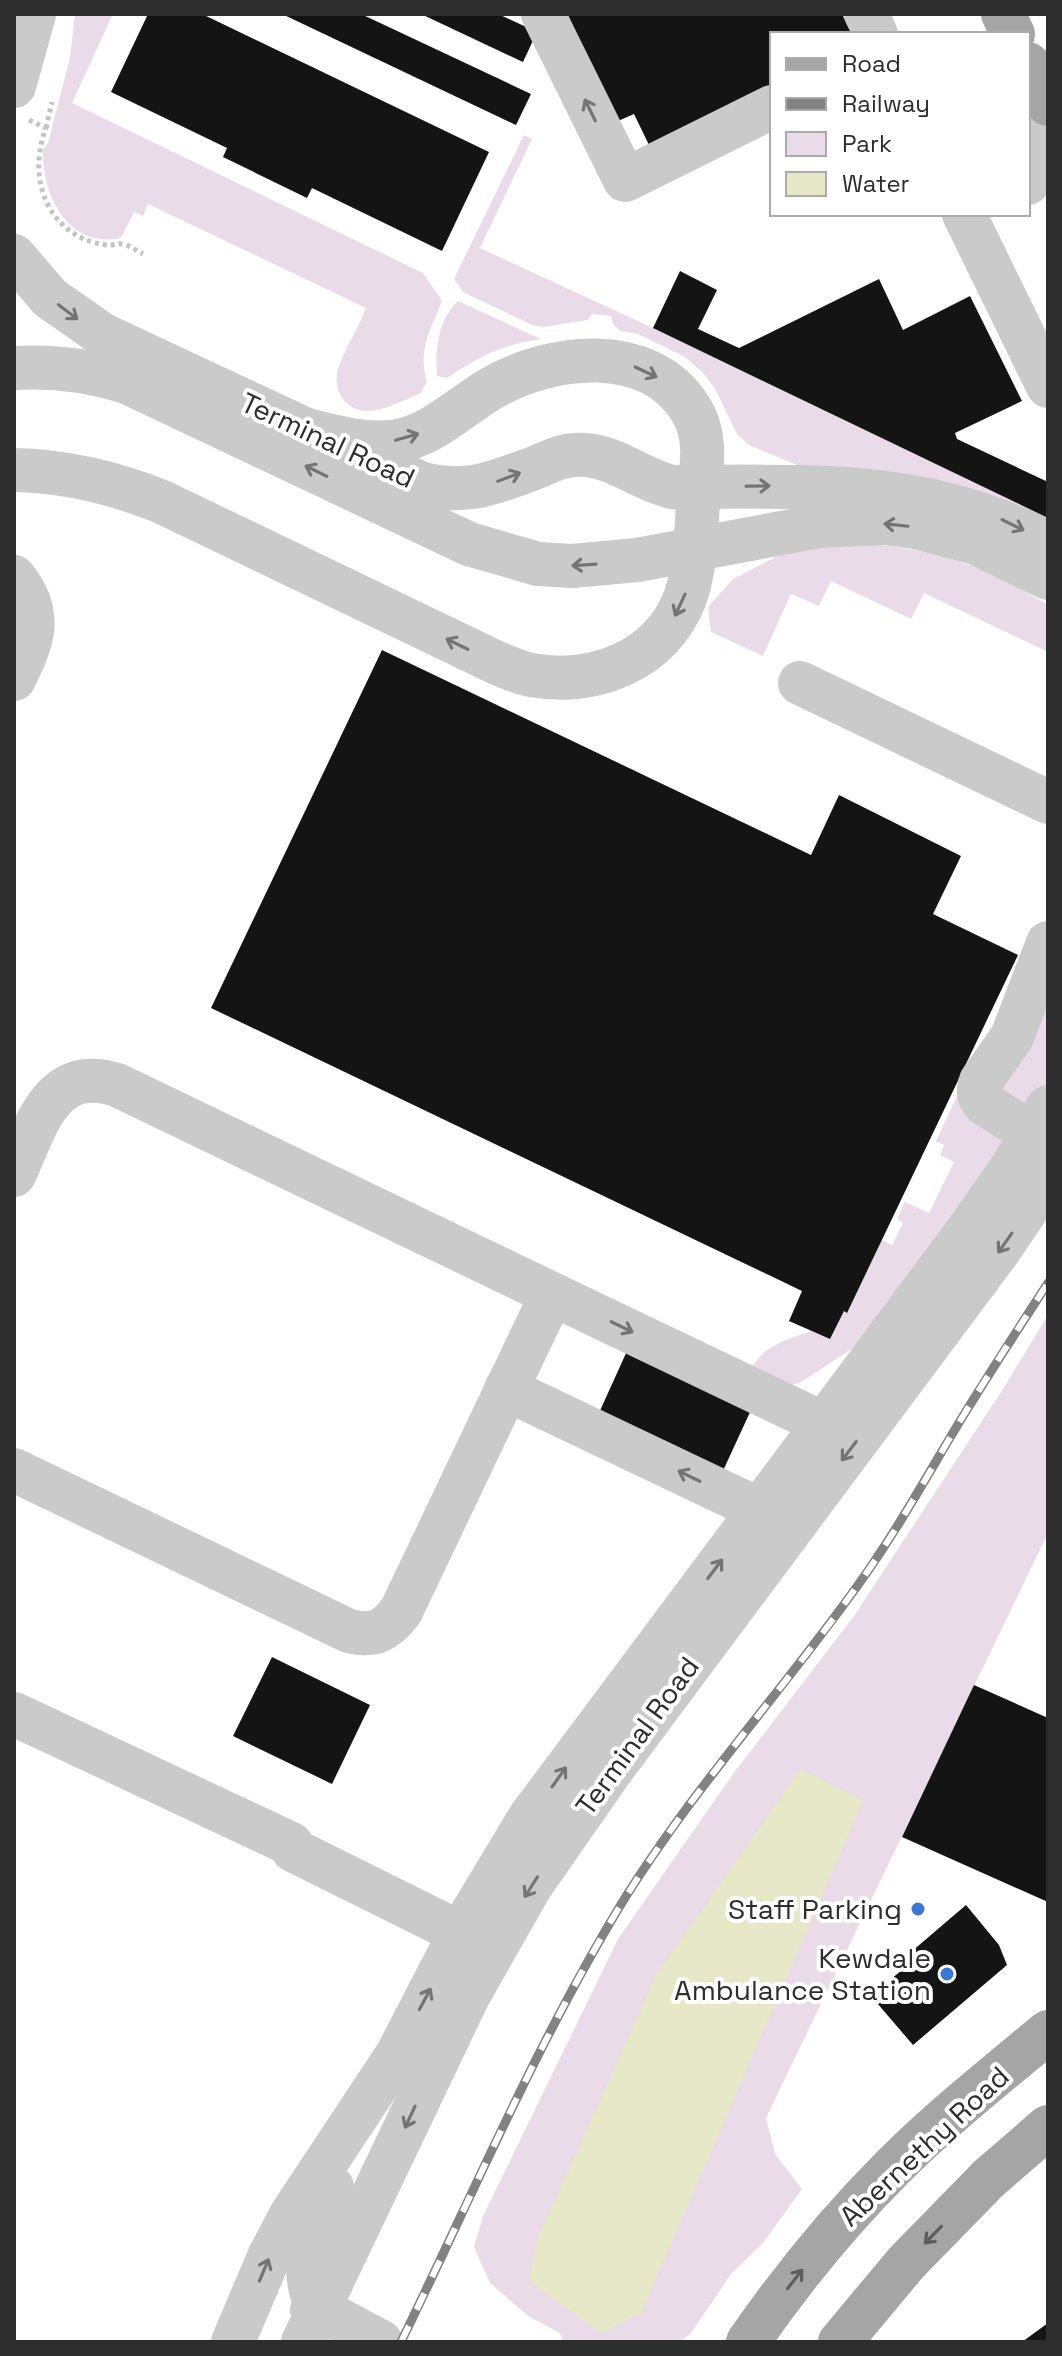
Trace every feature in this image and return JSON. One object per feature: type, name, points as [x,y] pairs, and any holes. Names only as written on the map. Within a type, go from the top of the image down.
[{"type":"main road","points":[[1003,14],[1012,32]]},
{"type":"main road","name":"Abernethy Road","points":[[748,2342],[826,2240],[892,2168],[1048,2032]]},
{"type":"main road","points":[[840,2342],[926,2242],[988,2179],[1048,2127]]},
{"type":"street","points":[[19,102],[34,14]]},
{"type":"street","points":[[543,14],[625,180],[770,108]]},
{"type":"street","points":[[866,14],[875,32]]},
{"type":"street","points":[[1030,179],[1045,148],[1044,101]]},
{"type":"street","points":[[969,216],[1048,386]]},
{"type":"street","name":"Terminal Road","points":[[14,256],[50,298],[103,335],[396,474],[445,489],[490,485],[565,456],[584,455],[622,465],[656,483],[672,487],[779,486],[904,494],[955,504],[997,517],[1048,543]]},
{"type":"street","points":[[14,470],[43,470],[85,476],[125,487],[497,663],[529,675],[594,675],[637,658],[656,643],[684,600],[692,574],[703,454],[700,432],[691,408],[660,378],[624,363],[591,360],[555,364],[528,371],[495,386],[425,432],[392,442],[352,441],[302,429]]},
{"type":"street","points":[[14,368],[50,366],[127,382],[469,544],[538,564],[572,566],[637,560],[819,526],[884,523],[949,534],[976,543],[1048,578]]},
{"type":"street","points":[[14,577],[30,599],[33,625],[21,665]]},
{"type":"street","points":[[800,683],[1048,802]]},
{"type":"street","points":[[311,2326],[308,2279],[314,2232],[321,2210],[397,2055],[493,1875],[557,1779],[1043,1128],[985,1104],[978,1090],[1012,1037],[1048,943]]},
{"type":"street","points":[[14,1175],[44,1112],[60,1091],[77,1081],[97,1079],[131,1092],[824,1424]]},
{"type":"street","name":"Terminal Road","points":[[311,2326],[468,1996],[530,1887],[610,1772],[1000,1249],[1048,1178]]},
{"type":"street","points":[[14,1470],[349,1631],[377,1633],[390,1625],[401,1611],[552,1294]]},
{"type":"street","points":[[506,1389],[760,1510]]},
{"type":"street","points":[[14,1714],[291,1844],[293,1850],[460,1933]]},
{"type":"street","points":[[233,2342],[269,2257],[291,2215],[397,2055]]},
{"type":"street","points":[[277,2342],[295,2316],[306,2311],[311,2326]]},
{"type":"street","points":[[311,2326],[381,2342]]},
{"type":"path","points":[[19,102],[46,128],[39,146],[40,184],[43,199],[60,223],[85,239],[110,246],[121,243],[143,254]]},
{"type":"green space","points":[[75,14],[113,14],[72,103],[423,273],[442,301],[424,350],[427,381],[421,393],[379,410],[368,411],[349,405],[341,396],[337,385],[338,370],[366,308],[148,204],[143,216],[134,212],[122,236],[117,239],[99,239],[83,234],[70,225],[52,199],[43,150],[48,143],[70,58]]},
{"type":"green space","points":[[524,135],[532,139],[480,248],[1048,518],[1048,528],[797,465],[749,445],[737,434],[714,387],[702,372],[685,357],[638,334],[620,331],[613,324],[611,316],[592,314],[588,320],[543,327],[532,325],[463,292],[454,279]]},
{"type":"green space","points":[[458,301],[541,339],[492,352],[447,378],[437,376],[439,336],[446,317]]},
{"type":"green space","points":[[856,543],[939,556],[1011,583],[1048,605],[1048,652],[924,593],[911,619],[831,581],[819,606],[791,594],[763,656],[711,632],[708,607],[733,579],[791,549]]},
{"type":"green space","points":[[1048,994],[1048,1085],[1030,1110],[1001,1092]]},
{"type":"green space","points":[[960,1090],[988,1128],[1005,1143],[873,1335],[792,1385],[750,1370],[762,1354],[776,1344],[811,1331],[830,1339],[844,1311],[847,1312],[882,1240],[892,1245],[903,1223],[897,1219],[905,1202],[929,1213],[954,1162],[940,1155],[944,1145],[936,1141]]},
{"type":"green space","points":[[1048,1315],[1048,1533],[766,2118],[775,2154],[802,2189],[763,2243],[731,2274],[691,2333],[680,2342],[563,2342],[560,2333],[528,2316],[490,2283],[474,2247],[483,2216],[618,1939],[733,1774],[854,1616]]},
{"type":"water","points":[[801,1769],[863,1801],[641,2313],[601,2333],[529,2281],[538,2238],[657,1974]]},
{"type":"building","points":[[148,14],[202,14],[489,152],[442,251],[312,188],[307,198],[223,157],[227,148],[111,92]]},
{"type":"building","points":[[282,14],[361,14],[531,94],[516,125]]},
{"type":"building","points":[[421,14],[498,14],[537,32],[523,62]]},
{"type":"building","points":[[567,14],[842,14],[851,32],[770,32],[770,86],[649,145],[634,114],[618,121]]},
{"type":"building","points":[[680,271],[717,290],[698,329],[739,348],[879,279],[903,330],[970,296],[1022,401],[955,433],[957,439],[1048,482],[1048,518],[653,328]]},
{"type":"building","points":[[382,650],[811,855],[839,795],[961,856],[933,914],[1018,955],[847,1313],[844,1311],[830,1339],[789,1321],[802,1291],[211,1008]]},
{"type":"building","points":[[627,1351],[751,1410],[722,1473],[598,1415]]},
{"type":"building","points":[[272,1657],[370,1705],[332,1784],[233,1736]]},
{"type":"building","points":[[974,1685],[1048,1718],[1048,1902],[902,1837]]},
{"type":"building","name":"Kewdale Ambulance Station","points":[[966,1905],[999,1945],[1007,1965],[913,2045],[871,1996],[909,1964],[904,1958]]},
{"type":"building","points":[[1048,2323],[1048,2342],[1022,2342],[1037,2331]]},
{"type":"railway","points":[[401,2342],[560,2012],[620,1906],[676,1823],[871,1566],[1048,1283]]},
{"type":"place","name":"Staff Parking","points":[[918,1909]]},
{"type":"place","name":"Kewdale Ambulance Station","points":[[947,1974]]}]
